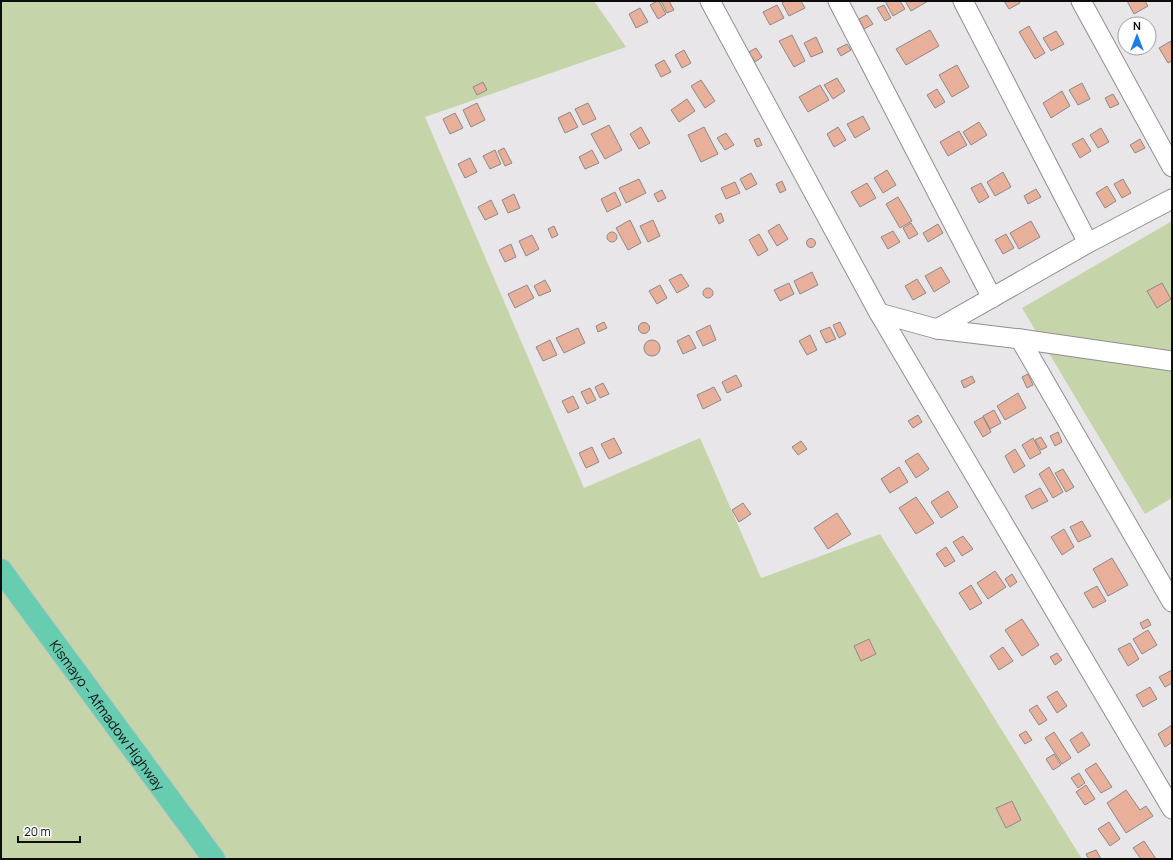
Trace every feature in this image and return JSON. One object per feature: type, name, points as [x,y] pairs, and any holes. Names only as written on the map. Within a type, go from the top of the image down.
[{"type":"main road","name":"Kismayo - Afmadow Highway","points":[[1,570],[214,859]]},
{"type":"street","points":[[710,1],[880,313],[1172,808]]},
{"type":"street","points":[[838,1],[992,298]]},
{"type":"street","points":[[963,1],[1088,243]]},
{"type":"street","points":[[1081,1],[1172,167]]},
{"type":"street","points":[[937,329],[1088,243],[1172,200]]},
{"type":"street","points":[[880,313],[937,329],[1020,339],[1172,361]]},
{"type":"street","points":[[1020,339],[1172,602]]},
{"type":"green space","points":[[1,1],[594,1],[626,47],[425,117],[584,488],[700,438],[761,578],[880,534],[1082,859],[1,859]]},
{"type":"green space","points":[[1172,221],[1172,498],[1145,514],[1022,308]]},
{"type":"building","points":[[659,1],[666,14],[658,19],[650,5]]},
{"type":"building","points":[[661,1],[669,1],[674,10],[667,13]]},
{"type":"building","points":[[785,1],[801,1],[805,8],[789,16],[782,3]]},
{"type":"building","points":[[885,1],[900,1],[905,9],[893,16]]},
{"type":"building","points":[[905,1],[928,1],[911,11]]},
{"type":"building","points":[[1004,1],[1019,1],[1020,3],[1009,9]]},
{"type":"building","points":[[1127,1],[1145,1],[1148,6],[1134,14]]},
{"type":"building","points":[[777,5],[784,18],[770,25],[763,12]]},
{"type":"building","points":[[884,5],[891,18],[885,21],[877,8]]},
{"type":"building","points":[[640,8],[648,22],[636,28],[629,14]]},
{"type":"building","points":[[867,15],[873,24],[864,29],[859,19]]},
{"type":"building","points":[[1029,26],[1045,53],[1035,59],[1019,32]]},
{"type":"building","points":[[930,30],[939,46],[906,65],[896,49]]},
{"type":"building","points":[[1056,31],[1064,44],[1051,51],[1043,38]]},
{"type":"building","points":[[792,35],[805,61],[794,67],[779,41]]},
{"type":"building","points":[[816,37],[823,52],[811,57],[804,43]]},
{"type":"building","points":[[1171,41],[1172,61],[1168,63],[1159,48]]},
{"type":"building","points":[[847,44],[851,50],[841,56],[837,49]]},
{"type":"building","points":[[756,48],[762,57],[755,62],[749,52]]},
{"type":"building","points":[[684,50],[691,63],[682,68],[675,55]]},
{"type":"building","points":[[664,60],[671,72],[661,77],[655,65]]},
{"type":"building","points":[[957,65],[969,87],[952,97],[939,75]]},
{"type":"building","points":[[837,78],[845,91],[833,99],[824,85]]},
{"type":"building","points":[[701,80],[715,101],[705,108],[691,86]]},
{"type":"building","points":[[483,82],[487,90],[477,95],[473,87]]},
{"type":"building","points":[[1082,83],[1090,99],[1078,105],[1069,90]]},
{"type":"building","points":[[820,85],[829,100],[808,112],[799,97]]},
{"type":"building","points":[[937,89],[945,102],[935,108],[927,95]]},
{"type":"building","points":[[1062,91],[1070,106],[1051,118],[1043,103]]},
{"type":"building","points":[[1113,94],[1119,104],[1110,108],[1105,98]]},
{"type":"building","points":[[687,99],[695,111],[679,122],[671,110]]},
{"type":"building","points":[[477,103],[485,120],[471,127],[463,110]]},
{"type":"building","points":[[588,103],[596,119],[583,125],[575,109]]},
{"type":"building","points":[[570,112],[578,127],[565,133],[558,118]]},
{"type":"building","points":[[455,113],[463,128],[450,134],[443,119]]},
{"type":"building","points":[[863,116],[870,129],[855,138],[847,124]]},
{"type":"building","points":[[979,122],[987,135],[971,145],[963,132]]},
{"type":"building","points":[[609,125],[622,150],[605,159],[591,134]]},
{"type":"building","points":[[641,127],[650,143],[639,149],[630,134]]},
{"type":"building","points":[[704,127],[718,154],[701,162],[688,135]]},
{"type":"building","points":[[838,127],[846,140],[834,147],[827,134]]},
{"type":"building","points":[[1101,128],[1109,142],[1098,148],[1090,135]]},
{"type":"building","points":[[959,131],[967,145],[948,156],[940,142]]},
{"type":"building","points":[[726,133],[734,145],[725,150],[717,138]]},
{"type":"building","points":[[759,138],[762,145],[757,147],[754,140]]},
{"type":"building","points":[[1083,138],[1091,151],[1080,158],[1072,144]]},
{"type":"building","points":[[1140,139],[1145,148],[1135,153],[1130,145]]},
{"type":"building","points":[[504,148],[512,163],[505,166],[498,151]]},
{"type":"building","points":[[495,150],[501,164],[490,169],[483,156]]},
{"type":"building","points":[[592,150],[599,163],[585,169],[579,157]]},
{"type":"building","points":[[470,158],[477,172],[465,178],[458,164]]},
{"type":"building","points":[[887,170],[896,185],[883,193],[874,178]]},
{"type":"building","points":[[1003,172],[1011,187],[995,196],[987,182]]},
{"type":"building","points":[[751,173],[757,184],[746,190],[740,179]]},
{"type":"building","points":[[639,179],[646,193],[626,203],[619,188]]},
{"type":"building","points":[[1123,179],[1131,193],[1122,198],[1114,184]]},
{"type":"building","points":[[782,181],[786,190],[780,193],[776,184]]},
{"type":"building","points":[[735,182],[740,193],[726,199],[721,188]]},
{"type":"building","points":[[867,183],[876,198],[860,207],[851,192]]},
{"type":"building","points":[[981,183],[989,197],[979,203],[971,188]]},
{"type":"building","points":[[1107,186],[1116,201],[1105,208],[1096,193]]},
{"type":"building","points":[[1036,189],[1041,197],[1028,204],[1024,196]]},
{"type":"building","points":[[662,190],[666,198],[658,202],[654,194]]},
{"type":"building","points":[[615,192],[621,205],[607,212],[601,199]]},
{"type":"building","points":[[514,194],[520,208],[508,213],[502,200]]},
{"type":"building","points":[[898,197],[912,221],[900,228],[886,204]]},
{"type":"building","points":[[491,200],[498,214],[485,220],[478,207]]},
{"type":"building","points":[[721,213],[724,221],[719,224],[715,216]]},
{"type":"building","points":[[630,220],[641,243],[628,250],[616,228]]},
{"type":"building","points":[[653,220],[660,236],[648,242],[640,226]]},
{"type":"building","points":[[1031,221],[1040,237],[1019,249],[1010,233]]},
{"type":"building","points":[[911,223],[918,234],[909,239],[903,228]]},
{"type":"building","points":[[779,224],[788,239],[777,246],[768,231]]},
{"type":"building","points":[[938,224],[943,233],[928,242],[923,233]]},
{"type":"building","points":[[554,226],[558,235],[552,238],[548,229]]},
{"type":"building","points":[[893,231],[900,242],[888,249],[881,237]]},
{"type":"building","points":[[610,232],[614,232],[616,233],[616,241],[610,242],[607,239],[607,235]]},
{"type":"building","points":[[759,234],[768,250],[758,256],[749,240]]},
{"type":"building","points":[[1006,234],[1014,248],[1003,254],[995,240]]},
{"type":"building","points":[[532,235],[539,249],[526,256],[519,241]]},
{"type":"building","points":[[811,238],[816,243],[811,248],[806,243]]},
{"type":"building","points":[[511,244],[516,257],[505,262],[499,250]]},
{"type":"building","points":[[941,267],[950,282],[934,292],[925,276]]},
{"type":"building","points":[[812,272],[818,285],[800,294],[794,281]]},
{"type":"building","points":[[681,274],[689,286],[677,293],[669,280]]},
{"type":"building","points":[[917,279],[926,293],[913,300],[905,286]]},
{"type":"building","points":[[545,280],[551,291],[539,296],[534,286]]},
{"type":"building","points":[[789,283],[794,294],[780,301],[774,290]]},
{"type":"building","points":[[1162,283],[1171,299],[1157,308],[1147,291]]},
{"type":"building","points":[[527,285],[534,298],[515,308],[508,294]]},
{"type":"building","points":[[660,285],[667,298],[657,304],[649,291]]},
{"type":"building","points":[[706,288],[710,288],[712,289],[712,297],[706,298],[703,295],[703,291]]},
{"type":"building","points":[[604,322],[607,328],[598,332],[596,326]]},
{"type":"building","points":[[840,322],[846,334],[839,338],[833,325]]},
{"type":"building","points":[[642,323],[646,323],[648,324],[648,332],[642,333],[639,330],[639,326]]},
{"type":"building","points":[[710,325],[716,340],[703,346],[696,332]]},
{"type":"building","points":[[830,327],[836,339],[826,343],[820,331]]},
{"type":"building","points":[[578,328],[585,343],[564,353],[556,338]]},
{"type":"building","points":[[689,335],[696,348],[683,354],[677,341]]},
{"type":"building","points":[[810,335],[817,350],[807,355],[799,341]]},
{"type":"building","points":[[550,340],[557,355],[543,361],[536,347]]},
{"type":"building","points":[[652,340],[659,345],[660,348],[655,355],[652,356],[645,351],[644,348],[649,341]]},
{"type":"building","points":[[1028,374],[1033,385],[1027,388],[1022,377]]},
{"type":"building","points":[[736,375],[742,386],[727,393],[722,382]]},
{"type":"building","points":[[972,376],[975,382],[964,388],[961,381]]},
{"type":"building","points":[[603,383],[609,394],[600,398],[595,387]]},
{"type":"building","points":[[714,387],[721,400],[703,409],[697,395]]},
{"type":"building","points":[[590,388],[596,400],[587,404],[581,392]]},
{"type":"building","points":[[1018,393],[1026,408],[1005,420],[997,406]]},
{"type":"building","points":[[573,396],[579,408],[568,413],[562,401]]},
{"type":"building","points":[[994,410],[1001,423],[990,429],[983,416]]},
{"type":"building","points":[[918,415],[922,422],[913,428],[908,421]]},
{"type":"building","points":[[983,417],[991,432],[983,437],[974,422]]},
{"type":"building","points":[[1058,432],[1062,442],[1055,446],[1050,436]]},
{"type":"building","points":[[1041,437],[1047,447],[1041,450],[1035,440]]},
{"type":"building","points":[[614,438],[622,453],[609,459],[601,444]]},
{"type":"building","points":[[1033,438],[1041,453],[1030,459],[1022,445]]},
{"type":"building","points":[[801,441],[807,449],[798,455],[792,447]]},
{"type":"building","points":[[592,447],[599,462],[586,468],[579,453]]},
{"type":"building","points":[[1015,449],[1025,466],[1014,473],[1005,456]]},
{"type":"building","points":[[918,453],[929,469],[916,478],[905,461]]},
{"type":"building","points":[[899,467],[908,482],[890,493],[881,479]]},
{"type":"building","points":[[1049,467],[1063,492],[1053,498],[1039,474]]},
{"type":"building","points":[[1063,469],[1074,487],[1066,492],[1055,473]]},
{"type":"building","points":[[1040,488],[1048,501],[1032,509],[1025,496]]},
{"type":"building","points":[[948,491],[958,507],[941,518],[931,502]]},
{"type":"building","points":[[916,497],[934,523],[916,534],[899,508]]},
{"type":"building","points":[[743,503],[751,514],[739,522],[732,510]]},
{"type":"building","points":[[837,513],[851,534],[828,549],[814,528]]},
{"type":"building","points":[[1082,521],[1091,536],[1078,542],[1070,527]]},
{"type":"building","points":[[1064,529],[1074,547],[1062,555],[1051,537]]},
{"type":"building","points":[[963,536],[973,549],[962,556],[953,542]]},
{"type":"building","points":[[946,547],[955,561],[945,567],[936,554]]},
{"type":"building","points":[[1112,558],[1128,585],[1108,596],[1093,569]]},
{"type":"building","points":[[995,571],[1006,587],[988,599],[977,583]]},
{"type":"building","points":[[1012,574],[1017,582],[1010,587],[1005,579]]},
{"type":"building","points":[[971,585],[982,603],[970,610],[959,593]]},
{"type":"building","points":[[1097,586],[1106,601],[1093,608],[1084,593]]},
{"type":"building","points":[[1022,619],[1039,645],[1022,656],[1005,630]]},
{"type":"building","points":[[1148,619],[1151,625],[1143,629],[1140,623]]},
{"type":"building","points":[[1148,630],[1157,645],[1142,654],[1133,639]]},
{"type":"building","points":[[869,639],[876,654],[861,661],[854,646]]},
{"type":"building","points":[[1130,643],[1139,659],[1128,666],[1118,649]]},
{"type":"building","points":[[1003,647],[1013,661],[999,670],[990,656]]},
{"type":"building","points":[[1057,653],[1062,660],[1055,665],[1050,657]]},
{"type":"building","points":[[1172,670],[1172,683],[1165,687],[1159,677]]},
{"type":"building","points":[[1150,687],[1157,699],[1143,707],[1136,695]]},
{"type":"building","points":[[1057,691],[1067,706],[1057,713],[1047,697]]},
{"type":"building","points":[[1037,705],[1047,720],[1039,725],[1029,710]]},
{"type":"building","points":[[1172,725],[1172,742],[1165,747],[1158,734]]},
{"type":"building","points":[[1026,731],[1032,740],[1025,744],[1019,735]]},
{"type":"building","points":[[1054,732],[1071,758],[1062,764],[1045,738]]},
{"type":"building","points":[[1082,732],[1090,745],[1078,753],[1070,740]]},
{"type":"building","points":[[1054,754],[1061,765],[1053,770],[1046,759]]},
{"type":"building","points":[[1096,763],[1112,787],[1101,793],[1085,770]]},
{"type":"building","points":[[1079,773],[1085,783],[1078,788],[1071,778]]},
{"type":"building","points":[[1086,785],[1095,799],[1085,805],[1076,792]]},
{"type":"building","points":[[1126,790],[1140,810],[1146,806],[1153,816],[1126,833],[1107,803]]},
{"type":"building","points":[[1012,801],[1021,820],[1006,828],[996,808]]},
{"type":"building","points":[[1109,822],[1120,839],[1110,846],[1098,829]]},
{"type":"building","points":[[1144,841],[1156,859],[1141,859],[1133,848]]},
{"type":"building","points":[[1096,850],[1101,859],[1089,859],[1086,854]]}]
